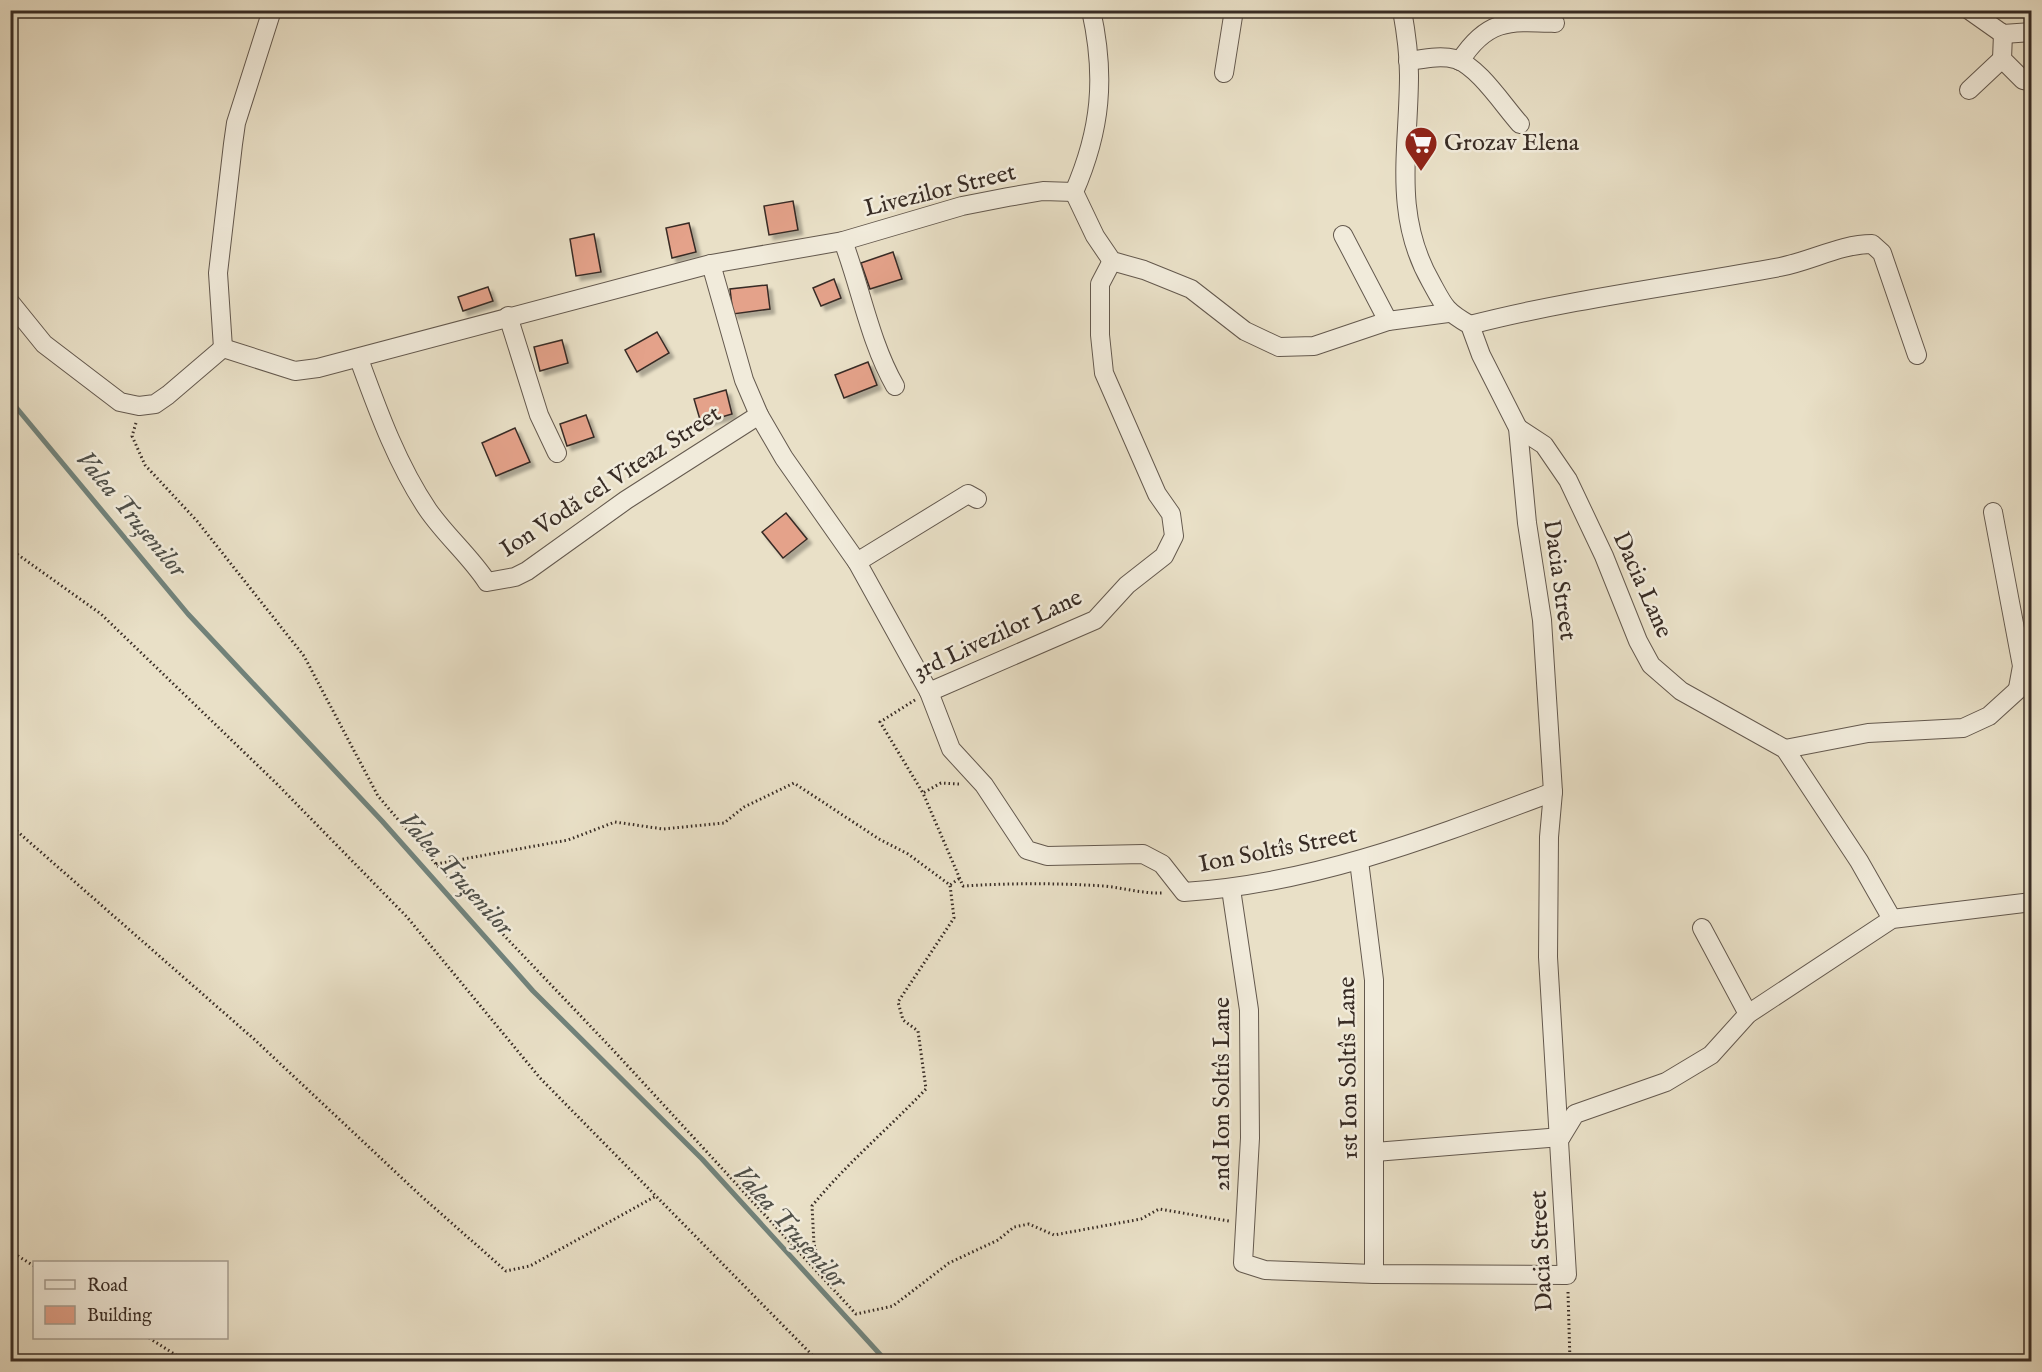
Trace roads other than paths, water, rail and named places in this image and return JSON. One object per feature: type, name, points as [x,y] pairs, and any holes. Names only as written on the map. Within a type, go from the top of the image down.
[{"type":"street","points":[[10,302],[44,344],[120,402],[139,406],[155,404],[223,348],[218,273],[236,123],[272,10]]},
{"type":"street","points":[[1091,10],[1099,57],[1097,120],[1092,147],[1074,192],[1095,236],[1112,261],[1144,270],[1191,289],[1245,331],[1279,347],[1314,346],[1388,321],[1448,313]]},
{"type":"street","points":[[1224,73],[1234,10]]},
{"type":"street","points":[[1402,10],[1408,61],[1405,143],[1407,221],[1421,266],[1448,313],[1470,325],[1524,311],[1797,264],[1858,244],[1872,244],[1882,253],[1917,355]]},
{"type":"street","points":[[1969,10],[2003,34],[2031,32]]},
{"type":"street","points":[[1460,62],[1467,51],[1494,25],[1522,21],[1555,23]]},
{"type":"street","points":[[1969,90],[2002,59],[2003,34]]},
{"type":"street","points":[[1408,61],[1436,57],[1467,64],[1520,124]]},
{"type":"street","points":[[2002,59],[2023,80],[2031,82]]},
{"type":"street","name":"Livezilor Street","points":[[223,348],[295,371],[359,359],[508,316],[711,264],[843,241],[963,206],[1043,191],[1074,192]]},
{"type":"street","points":[[1343,235],[1388,321]]},
{"type":"street","name":"Livezilor Street","points":[[843,241],[860,285],[881,361],[896,386]]},
{"type":"street","name":"3rd Livezilor Lane","points":[[929,692],[1095,620],[1127,585],[1164,556],[1174,536],[1171,514],[1157,494],[1104,373],[1100,284],[1112,261]]},
{"type":"street","name":"Ion Vodă cel Viteaz Street","points":[[711,264],[744,380],[759,415],[784,458],[857,562],[929,692]]},
{"type":"street","points":[[508,316],[539,415],[557,453]]},
{"type":"street","name":"Dacia Street","points":[[1374,1275],[1567,1275],[1561,1137],[1548,957],[1549,837],[1553,792],[1542,620],[1527,523],[1518,428],[1481,355],[1470,325]]},
{"type":"street","name":"Ion Vodă cel Viteaz Street","points":[[359,359],[383,425],[409,479],[443,529],[487,582],[515,577],[527,571],[626,500],[759,415]]},
{"type":"street","name":"Dacia Lane","points":[[1518,428],[1544,445],[1568,480],[1604,556],[1638,641],[1651,665],[1681,691],[1785,749],[1859,861],[1892,919]]},
{"type":"street","points":[[857,562],[968,494],[977,500]]},
{"type":"street","points":[[1785,749],[1868,733],[1963,728],[1989,716],[2025,682],[1992,512]]},
{"type":"street","name":"Ion Soltîs Street","points":[[929,692],[951,749],[984,785],[1027,850],[1047,856],[1143,854],[1162,864],[1184,892],[1230,889],[1359,861],[1553,792]]},
{"type":"street","name":"1st Ion Soltîs Lane","points":[[1359,861],[1374,980],[1374,1275]]},
{"type":"street","name":"2nd Ion Soltîs Lane","points":[[1230,889],[1249,1010],[1250,1138],[1243,1263],[1265,1270],[1374,1275]]},
{"type":"street","points":[[1375,1152],[1561,1137],[1575,1114],[1666,1082],[1711,1055],[1748,1014],[1892,919],[2031,902]]},
{"type":"street","points":[[1702,928],[1748,1014]]},
{"type":"waterway","name":"Valea Trușenilor","points":[[10,400],[188,614],[382,821],[533,991],[702,1159],[887,1362]]},
{"type":"place","name":"Grozav Elena","points":[[1421,172]]}]
